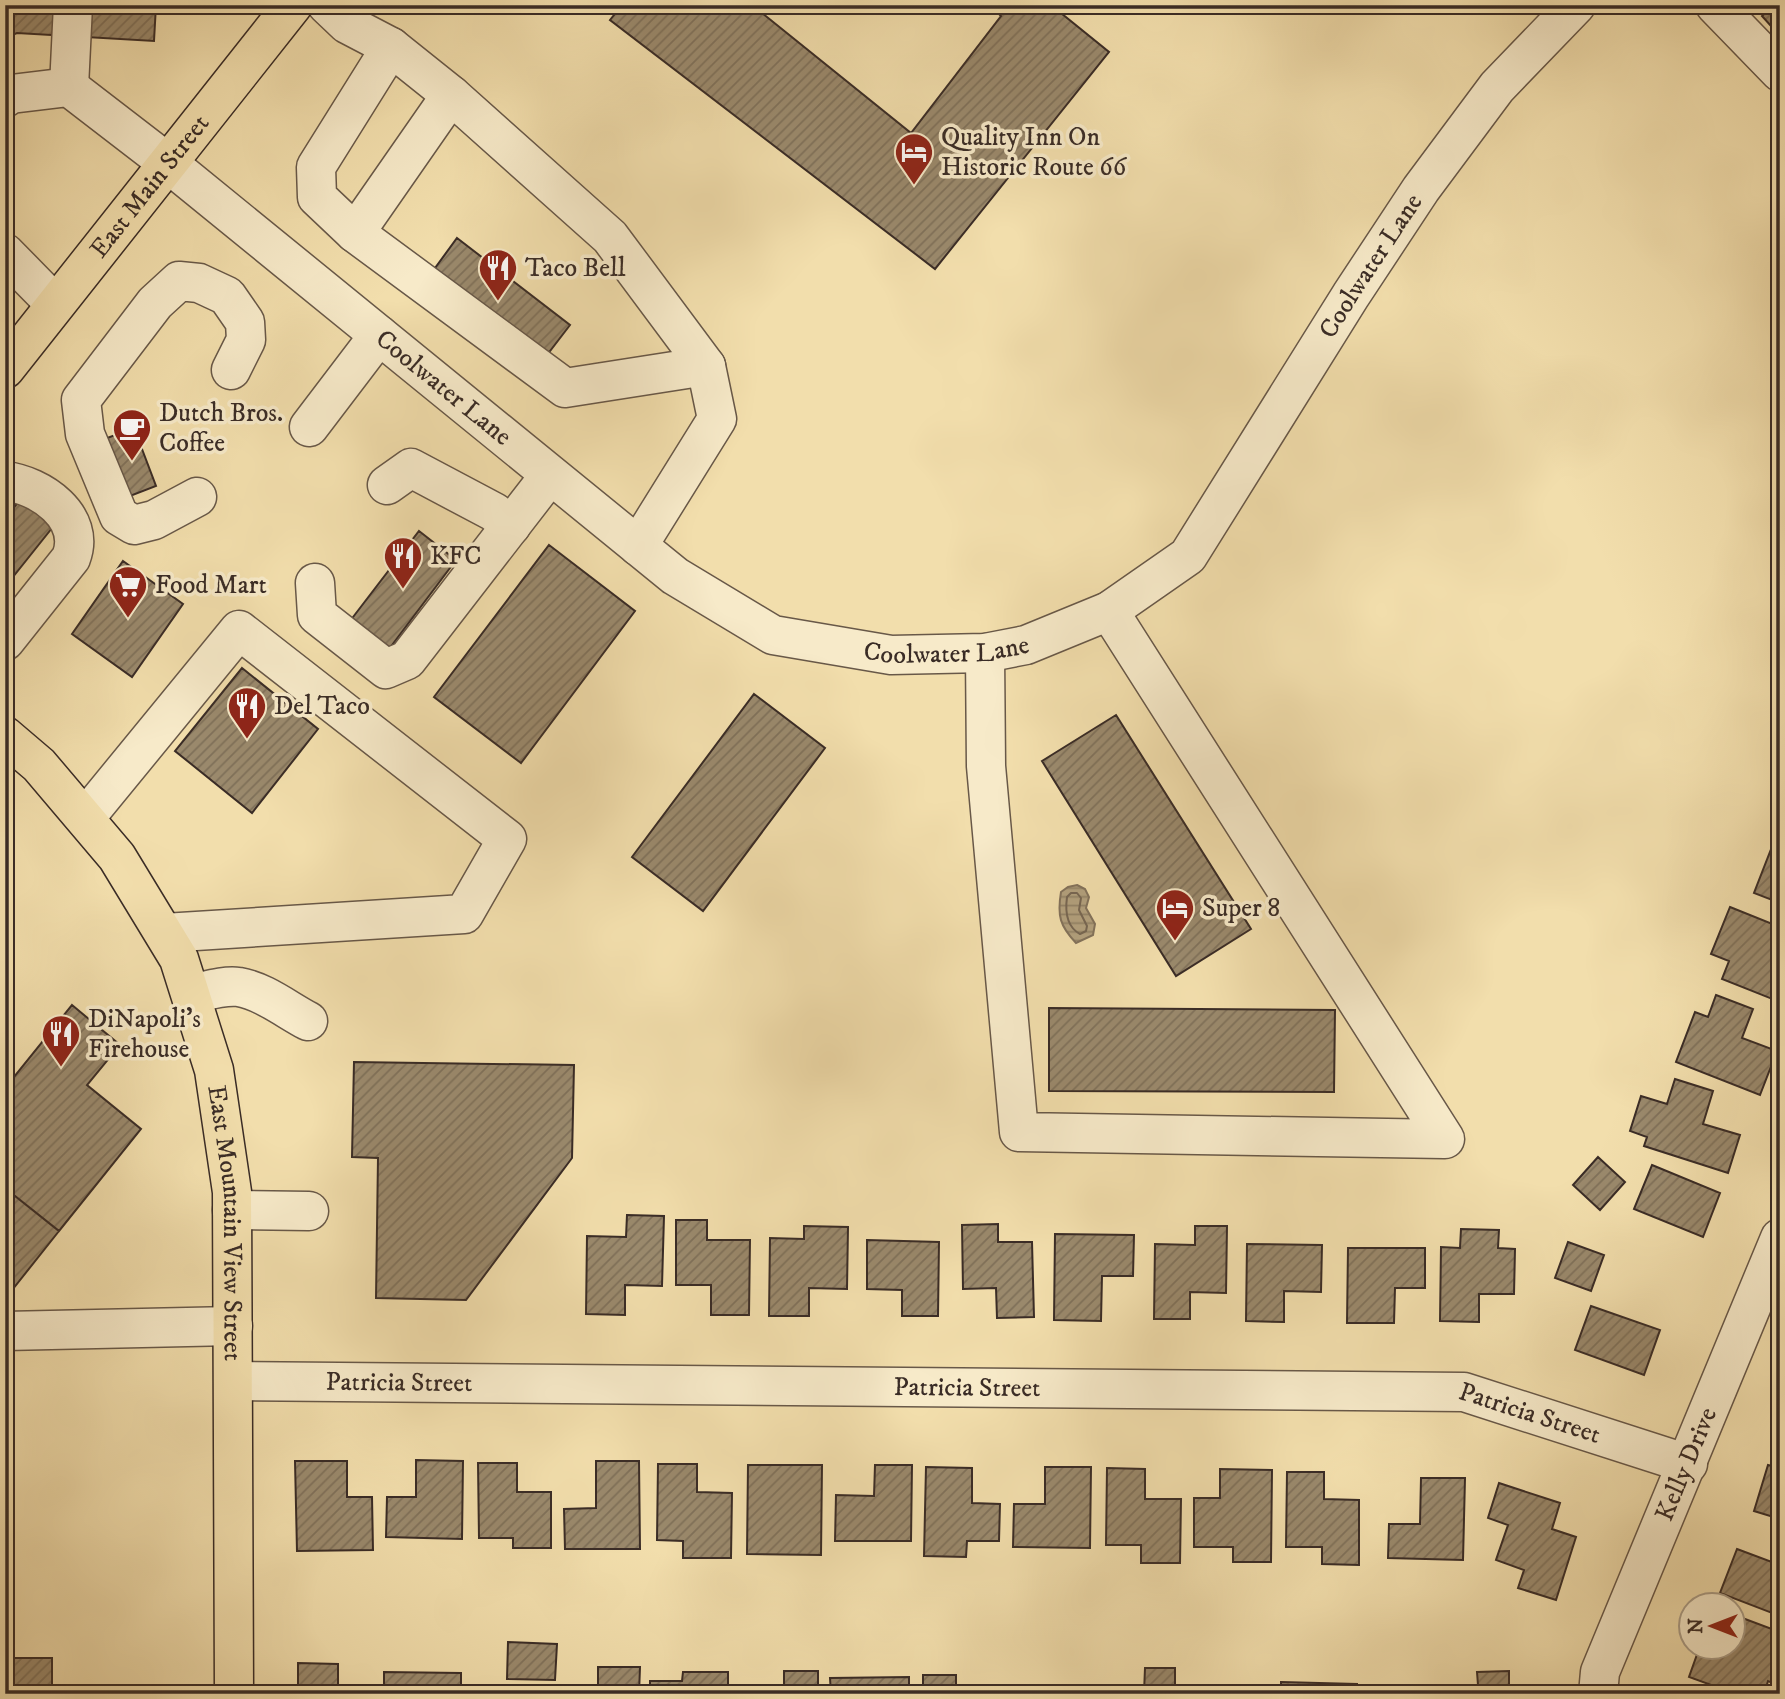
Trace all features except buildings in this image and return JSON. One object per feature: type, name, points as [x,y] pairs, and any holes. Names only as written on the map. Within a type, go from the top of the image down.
[{"type":"main road","name":"East Main Street","points":[[5,369],[293,5]]},
{"type":"main road","name":"East Mountain View Street","points":[[5,736],[39,765],[85,818],[117,858],[164,933],[179,959],[214,1070],[232,1192],[235,1381],[234,1694]]},
{"type":"street","points":[[5,98],[11,94],[69,87],[73,5]]},
{"type":"street","points":[[327,5],[347,24],[391,47],[450,95],[610,237],[706,366],[717,419],[638,546]]},
{"type":"street","points":[[359,5],[391,47]]},
{"type":"street","name":"Coolwater Lane","points":[[69,87],[169,164],[675,576],[773,635],[891,655],[985,653],[1026,645],[1110,611],[1188,556],[1351,295],[1421,189],[1497,87],[1576,5]]},
{"type":"street","points":[[1715,5],[1780,72]]},
{"type":"street","points":[[391,47],[316,167],[317,197],[355,233],[565,388],[706,366]]},
{"type":"street","points":[[355,233],[450,95]]},
{"type":"street","points":[[5,253],[55,304]]},
{"type":"street","points":[[197,497],[154,520],[134,525],[119,516],[85,434],[186,307],[208,311],[226,327],[231,370]]},
{"type":"street","points":[[309,427],[379,335]]},
{"type":"street","points":[[387,485],[411,468],[494,512],[511,526]]},
{"type":"street","points":[[315,583],[317,615],[386,669],[407,660],[550,475]]},
{"type":"street","points":[[5,481],[23,483],[49,498],[66,515],[75,547],[71,558],[5,641]]},
{"type":"street","points":[[985,653],[986,766],[1019,1132],[1445,1139],[1110,611]]},
{"type":"street","points":[[85,818],[239,630],[507,839],[464,914],[164,933]]},
{"type":"street","points":[[191,994],[230,987],[241,988],[256,992],[308,1021]]},
{"type":"street","points":[[232,1210],[309,1211]]},
{"type":"street","name":"Kelly Drive","points":[[1598,1694],[1600,1672],[1780,1238]]},
{"type":"street","points":[[5,1331],[233,1326]]},
{"type":"street","name":"Patricia Street","points":[[235,1381],[1464,1392],[1688,1464]]},
{"type":"water","points":[[1077,885],[1085,889],[1089,897],[1086,908],[1095,924],[1093,935],[1076,943],[1063,926],[1059,908],[1061,892]]},
{"type":"place","name":"Quality Inn On Historic Route 66","points":[[914,186]]},
{"type":"place","name":"Taco Bell","points":[[498,302]]},
{"type":"place","name":"Dutch Bros. Coffee","points":[[132,462]]},
{"type":"place","name":"KFC","points":[[403,590]]},
{"type":"place","name":"Food Mart","points":[[128,619]]},
{"type":"place","name":"Del Taco","points":[[247,740]]},
{"type":"place","name":"Super 8","points":[[1175,942]]},
{"type":"place","name":"DiNapoli's Firehouse","points":[[61,1068]]}]
